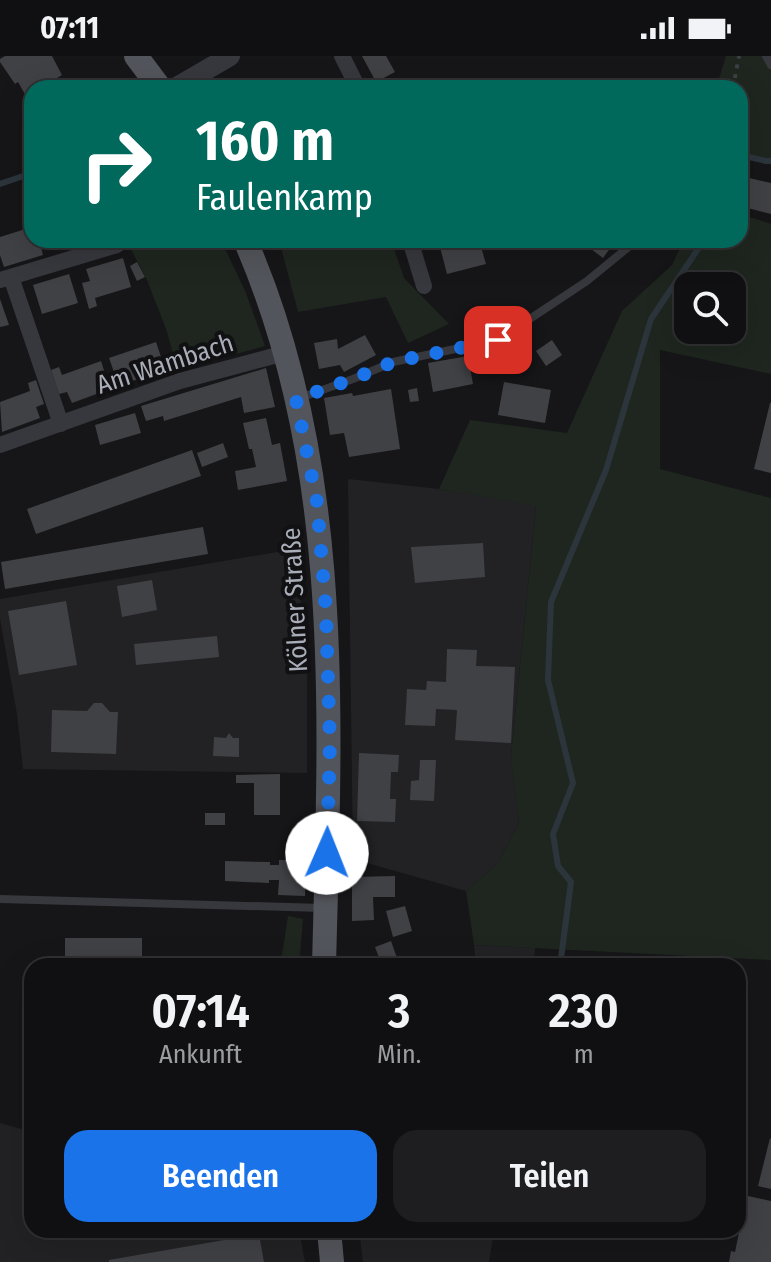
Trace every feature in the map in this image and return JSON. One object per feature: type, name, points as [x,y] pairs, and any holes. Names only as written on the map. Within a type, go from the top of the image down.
[{"type":"main road","points":[[136,56],[154,80]]},
{"type":"main road","name":"Kölner Straße","points":[[248,248],[285,353],[317,502],[326,611],[330,744],[324,958]]},
{"type":"main road","points":[[330,1238],[332,1262]]},
{"type":"street","points":[[189,80],[230,56]]},
{"type":"street","points":[[342,56],[354,80]]},
{"type":"street","points":[[61,424],[5,279],[107,248]]},
{"type":"street","points":[[412,248],[424,286]]},
{"type":"street","name":"Am Wambach","points":[[0,445],[180,381],[285,353]]},
{"type":"lane","points":[[766,56],[771,65]]},
{"type":"lane","points":[[296,399],[393,362],[498,340],[587,281],[627,248]]},
{"type":"lane","points":[[0,899],[326,908]]},
{"type":"path","points":[[734,80],[739,56]]},
{"type":"shaded area","points":[[726,56],[771,56],[771,162],[748,159],[748,80],[718,80]]},
{"type":"shaded area","points":[[748,217],[771,224],[771,374],[660,350],[660,469],[771,498],[771,960],[474,945],[466,891],[497,864],[519,824],[511,757],[536,506],[439,489],[470,420],[567,433],[622,311],[672,265],[680,248],[748,248]]},
{"type":"shaded area","points":[[130,248],[225,248],[246,293],[265,346],[178,370],[147,280]]},
{"type":"shaded area","points":[[281,248],[394,248],[404,278],[449,324],[408,343],[386,297],[298,312]]},
{"type":"shaded area","points":[[348,479],[439,489],[536,505],[511,756],[519,824],[497,864],[466,891],[353,859]]},
{"type":"shaded area","points":[[295,549],[307,663],[307,773],[23,769],[17,714],[0,619],[0,599]]},
{"type":"shaded area","points":[[288,916],[303,919],[300,958],[281,958]]},
{"type":"shaded area","points":[[474,945],[535,948],[534,958],[475,958]]},
{"type":"shaded area","points":[[0,1123],[24,1130],[24,1238],[300,1238],[305,1262],[0,1262]]},
{"type":"shaded area","points":[[360,1238],[493,1238],[489,1262],[363,1262]]},
{"type":"building","points":[[5,56],[52,56],[62,75],[54,80],[24,80],[24,92],[0,59]]},
{"type":"building","points":[[362,56],[386,56],[395,72],[375,80]]},
{"type":"building","points":[[748,178],[771,183],[771,214],[748,208]]},
{"type":"building","points":[[24,230],[24,248],[41,248],[43,255],[4,267],[0,237]]},
{"type":"building","points":[[440,248],[481,248],[486,264],[447,274]]},
{"type":"building","points":[[590,248],[610,248],[603,258]]},
{"type":"building","points":[[123,258],[131,287],[95,298],[97,306],[89,309],[82,283],[90,281],[86,269]]},
{"type":"building","points":[[137,262],[145,277],[137,281],[130,266]]},
{"type":"building","points":[[69,274],[78,303],[42,314],[33,285]]},
{"type":"building","points":[[0,299],[9,325],[0,327]]},
{"type":"building","points":[[365,335],[376,355],[344,372],[340,365],[319,369],[314,343],[337,339],[338,349]]},
{"type":"building","points":[[552,340],[562,355],[546,366],[536,351]]},
{"type":"building","points":[[156,342],[165,369],[127,383],[123,372],[115,375],[109,358]]},
{"type":"building","points":[[468,356],[473,384],[433,392],[428,363]]},
{"type":"building","points":[[101,361],[110,389],[72,403],[67,392],[59,394],[51,370],[59,367],[62,375]]},
{"type":"building","points":[[266,368],[275,407],[244,413],[241,397],[164,421],[163,416],[146,421],[141,406]]},
{"type":"building","points":[[36,380],[44,404],[36,407],[40,418],[2,432],[0,402],[30,391],[28,383]]},
{"type":"building","points":[[504,382],[551,390],[545,423],[498,415]]},
{"type":"building","points":[[417,388],[419,401],[410,402],[408,390]]},
{"type":"building","points":[[391,389],[400,449],[349,457],[344,433],[330,435],[324,398]]},
{"type":"building","points":[[771,403],[771,473],[754,469]]},
{"type":"building","points":[[135,413],[141,433],[100,445],[95,425]]},
{"type":"building","points":[[266,418],[272,445],[280,443],[287,481],[238,490],[235,471],[256,467],[243,423]]},
{"type":"building","points":[[223,443],[228,457],[202,467],[197,453]]},
{"type":"building","points":[[192,450],[201,476],[36,534],[27,509]]},
{"type":"building","points":[[203,527],[208,554],[5,589],[1,562]]},
{"type":"building","points":[[483,543],[485,577],[415,583],[411,547]]},
{"type":"building","points":[[152,580],[157,610],[122,617],[117,586]]},
{"type":"building","points":[[66,601],[77,665],[19,675],[8,611]]},
{"type":"building","points":[[217,636],[219,657],[136,665],[134,644]]},
{"type":"building","points":[[447,649],[477,650],[476,666],[515,667],[511,743],[455,740],[457,710],[436,709],[435,726],[405,725],[407,689],[426,690],[427,681],[446,682]]},
{"type":"building","points":[[94,703],[102,703],[110,712],[118,712],[116,754],[51,752],[52,710],[87,711]]},
{"type":"building","points":[[229,733],[233,738],[239,738],[239,757],[213,756],[214,737],[226,738]]},
{"type":"building","points":[[359,753],[399,755],[398,772],[391,772],[390,799],[396,799],[395,822],[357,821]]},
{"type":"building","points":[[420,760],[436,760],[434,801],[410,800],[411,781],[419,780]]},
{"type":"building","points":[[280,774],[280,815],[254,815],[254,783],[236,783],[236,775]]},
{"type":"building","points":[[205,813],[225,813],[225,825],[205,825]]},
{"type":"building","points":[[279,860],[306,860],[305,896],[278,895],[279,880],[269,880],[269,883],[225,881],[225,861],[279,865]]},
{"type":"building","points":[[395,876],[395,897],[373,897],[374,920],[352,921],[352,877]]},
{"type":"building","points":[[405,906],[412,931],[393,937],[386,911]]},
{"type":"building","points":[[65,938],[142,938],[142,958],[65,958]]},
{"type":"building","points":[[391,941],[397,958],[379,958],[375,947]]},
{"type":"building","points":[[771,1139],[771,1189],[758,1186]]},
{"type":"building","points":[[748,1196],[771,1201],[771,1262],[729,1262],[738,1238],[746,1238]]},
{"type":"building","points":[[236,1238],[260,1238],[264,1262],[109,1262]]},
{"type":"waterway","points":[[748,157],[771,161]]},
{"type":"waterway","points":[[0,184],[24,176]]},
{"type":"waterway","points":[[561,958],[571,882],[558,866],[553,834],[573,783],[548,680],[551,602],[606,470],[651,319],[699,248]]},
{"type":"route","points":[[327,853],[330,744],[326,611],[317,502],[296,399],[393,362],[498,340]]}]
